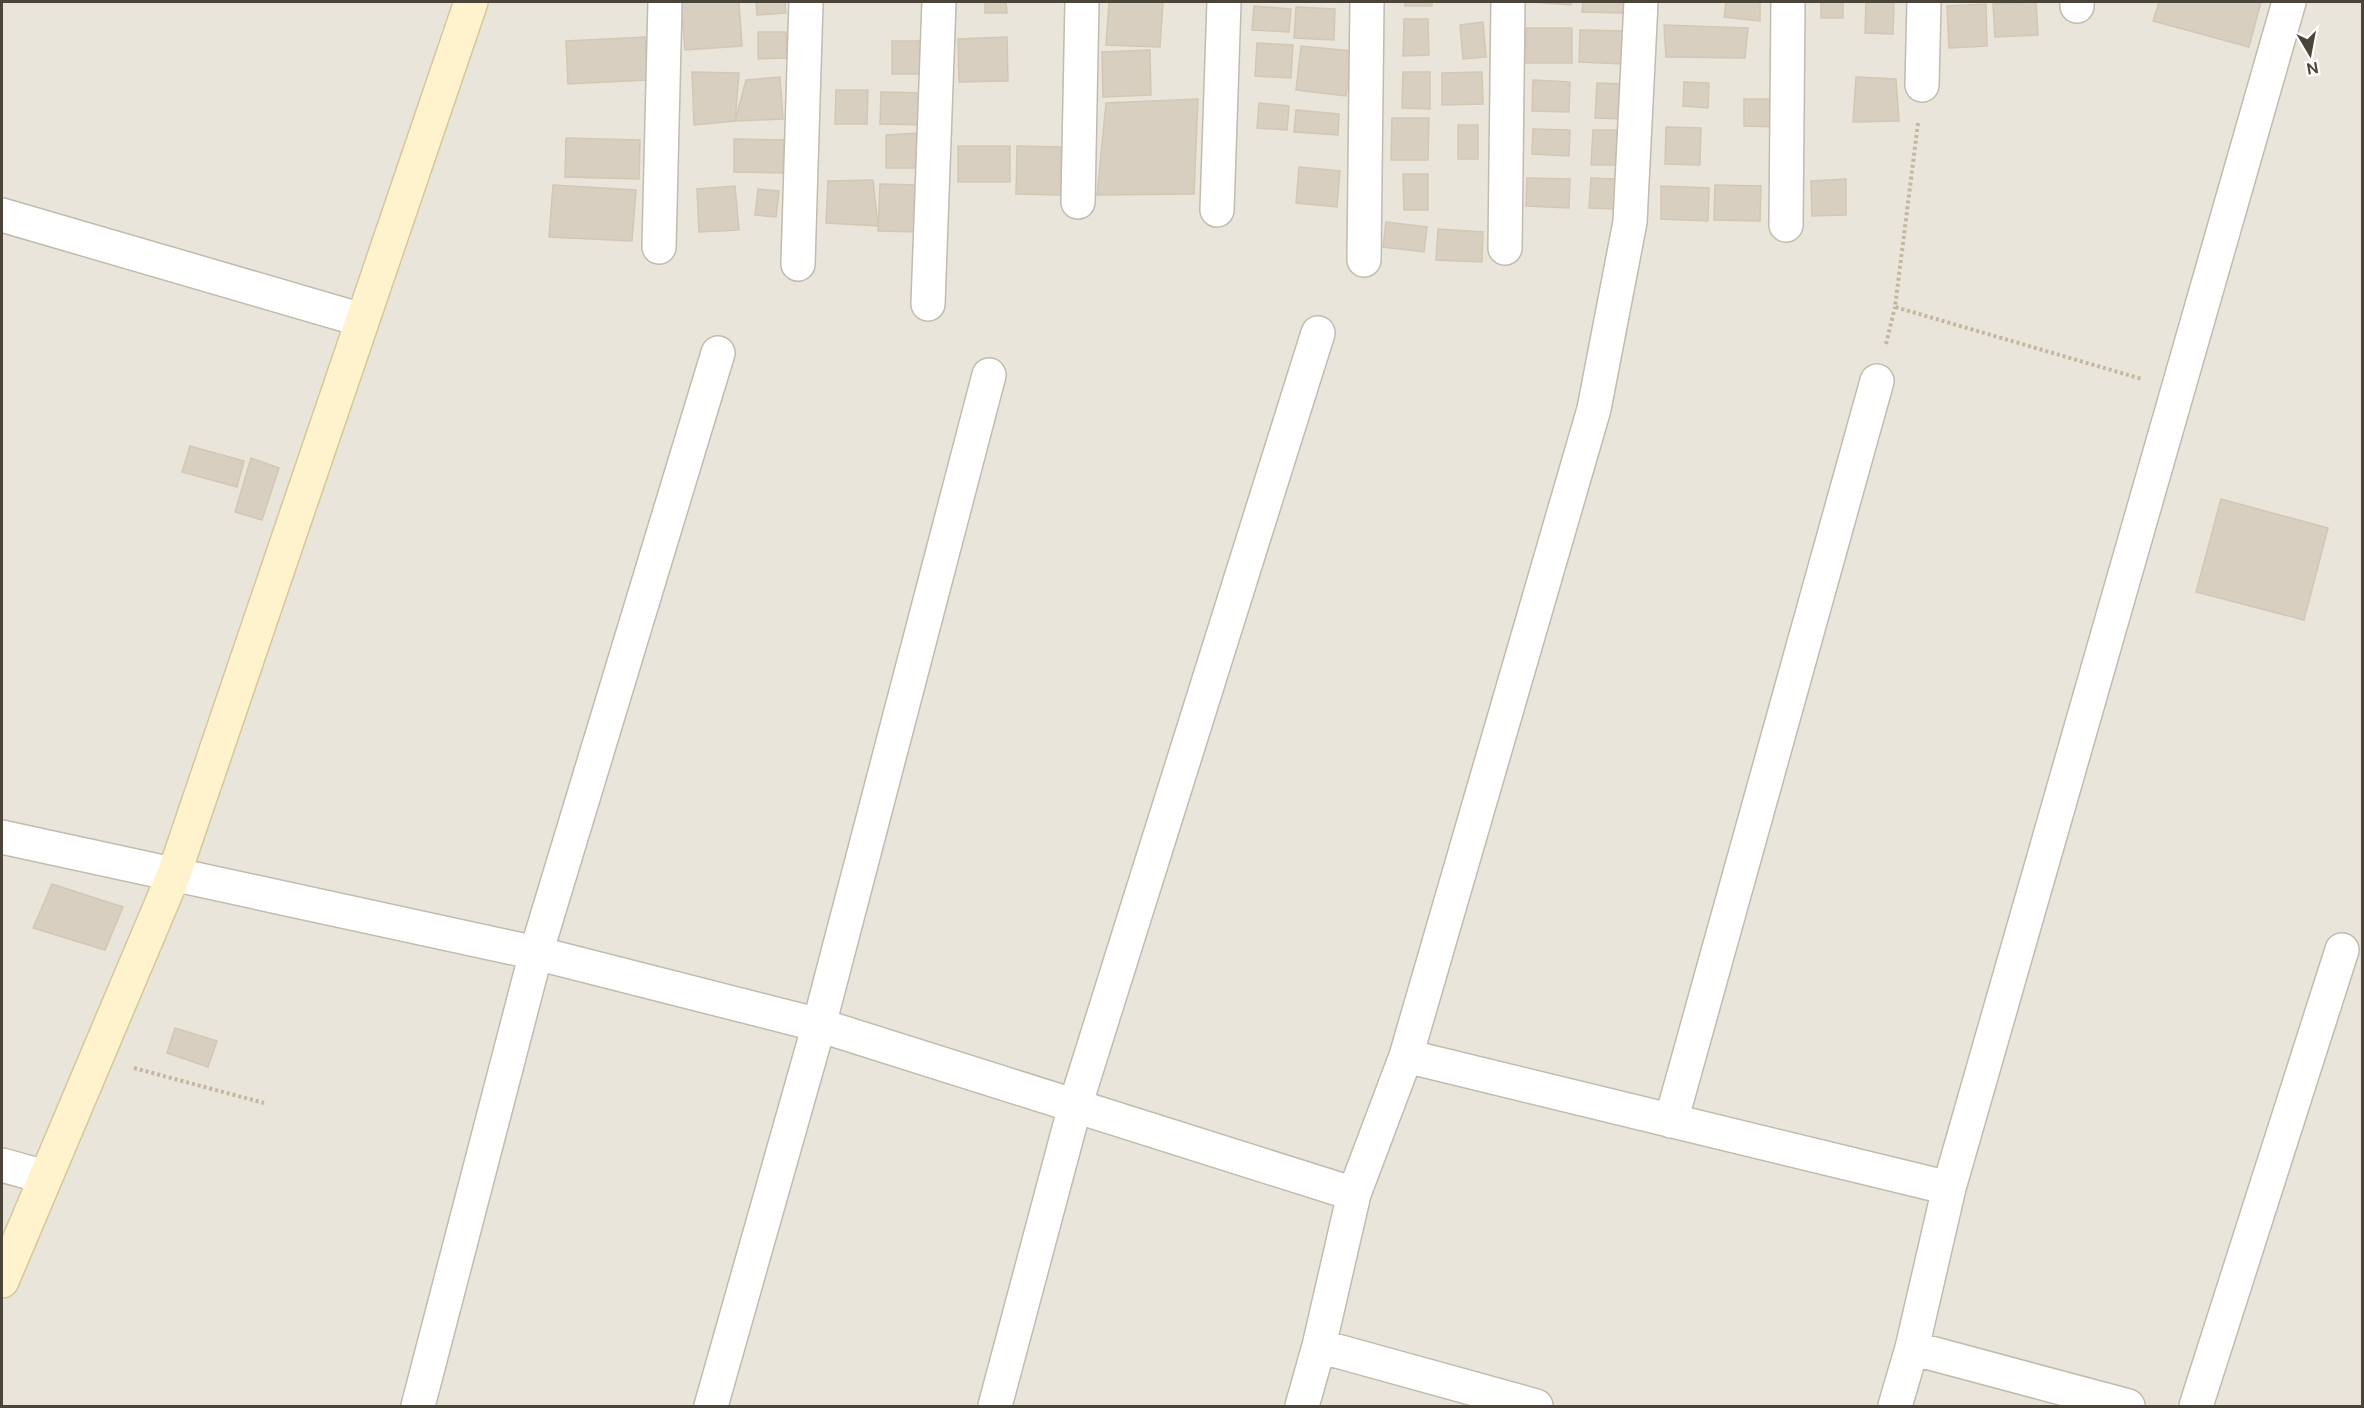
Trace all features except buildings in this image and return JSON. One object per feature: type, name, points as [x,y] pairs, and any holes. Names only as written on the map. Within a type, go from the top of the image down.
[{"type":"main road","points":[[2,1281],[174,874],[471,2]]},
{"type":"street","points":[[659,247],[665,2]]},
{"type":"street","points":[[798,264],[806,2]]},
{"type":"street","points":[[928,304],[939,2]]},
{"type":"street","points":[[1078,202],[1082,2]]},
{"type":"street","points":[[1217,210],[1224,2]]},
{"type":"street","points":[[1364,260],[1367,2]]},
{"type":"street","points":[[1505,248],[1508,2]]},
{"type":"street","points":[[1302,1407],[1354,1194],[1406,1056],[1594,409],[1630,222],[1641,2]]},
{"type":"street","points":[[1786,225],[1788,2]]},
{"type":"street","points":[[1921,98],[1924,2]]},
{"type":"street","points":[[1895,1407],[1912,1348],[1949,1188],[2289,2]]},
{"type":"street","points":[[2,216],[362,320]]},
{"type":"street","points":[[995,1407],[1075,1106],[1318,333]]},
{"type":"street","points":[[418,1407],[536,953],[718,353]]},
{"type":"street","points":[[711,1407],[819,1025],[989,375]]},
{"type":"street","points":[[1671,1120],[1877,381]]},
{"type":"street","points":[[2,837],[536,953],[819,1025],[1354,1194]]},
{"type":"street","points":[[2196,1407],[2342,950]]},
{"type":"street","points":[[1406,1056],[1949,1188]]},
{"type":"street","points":[[2,1165],[45,1177]]},
{"type":"street","points":[[1318,1346],[1536,1407]]},
{"type":"street","points":[[1912,1348],[2128,1407]]},
{"type":"path","points":[[1921,98],[1895,307],[2178,389]]},
{"type":"path","points":[[96,1058],[264,1103]]},
{"type":"shaded area","points":[[2,2],[2362,2],[2362,1406],[2,1406]]}]
